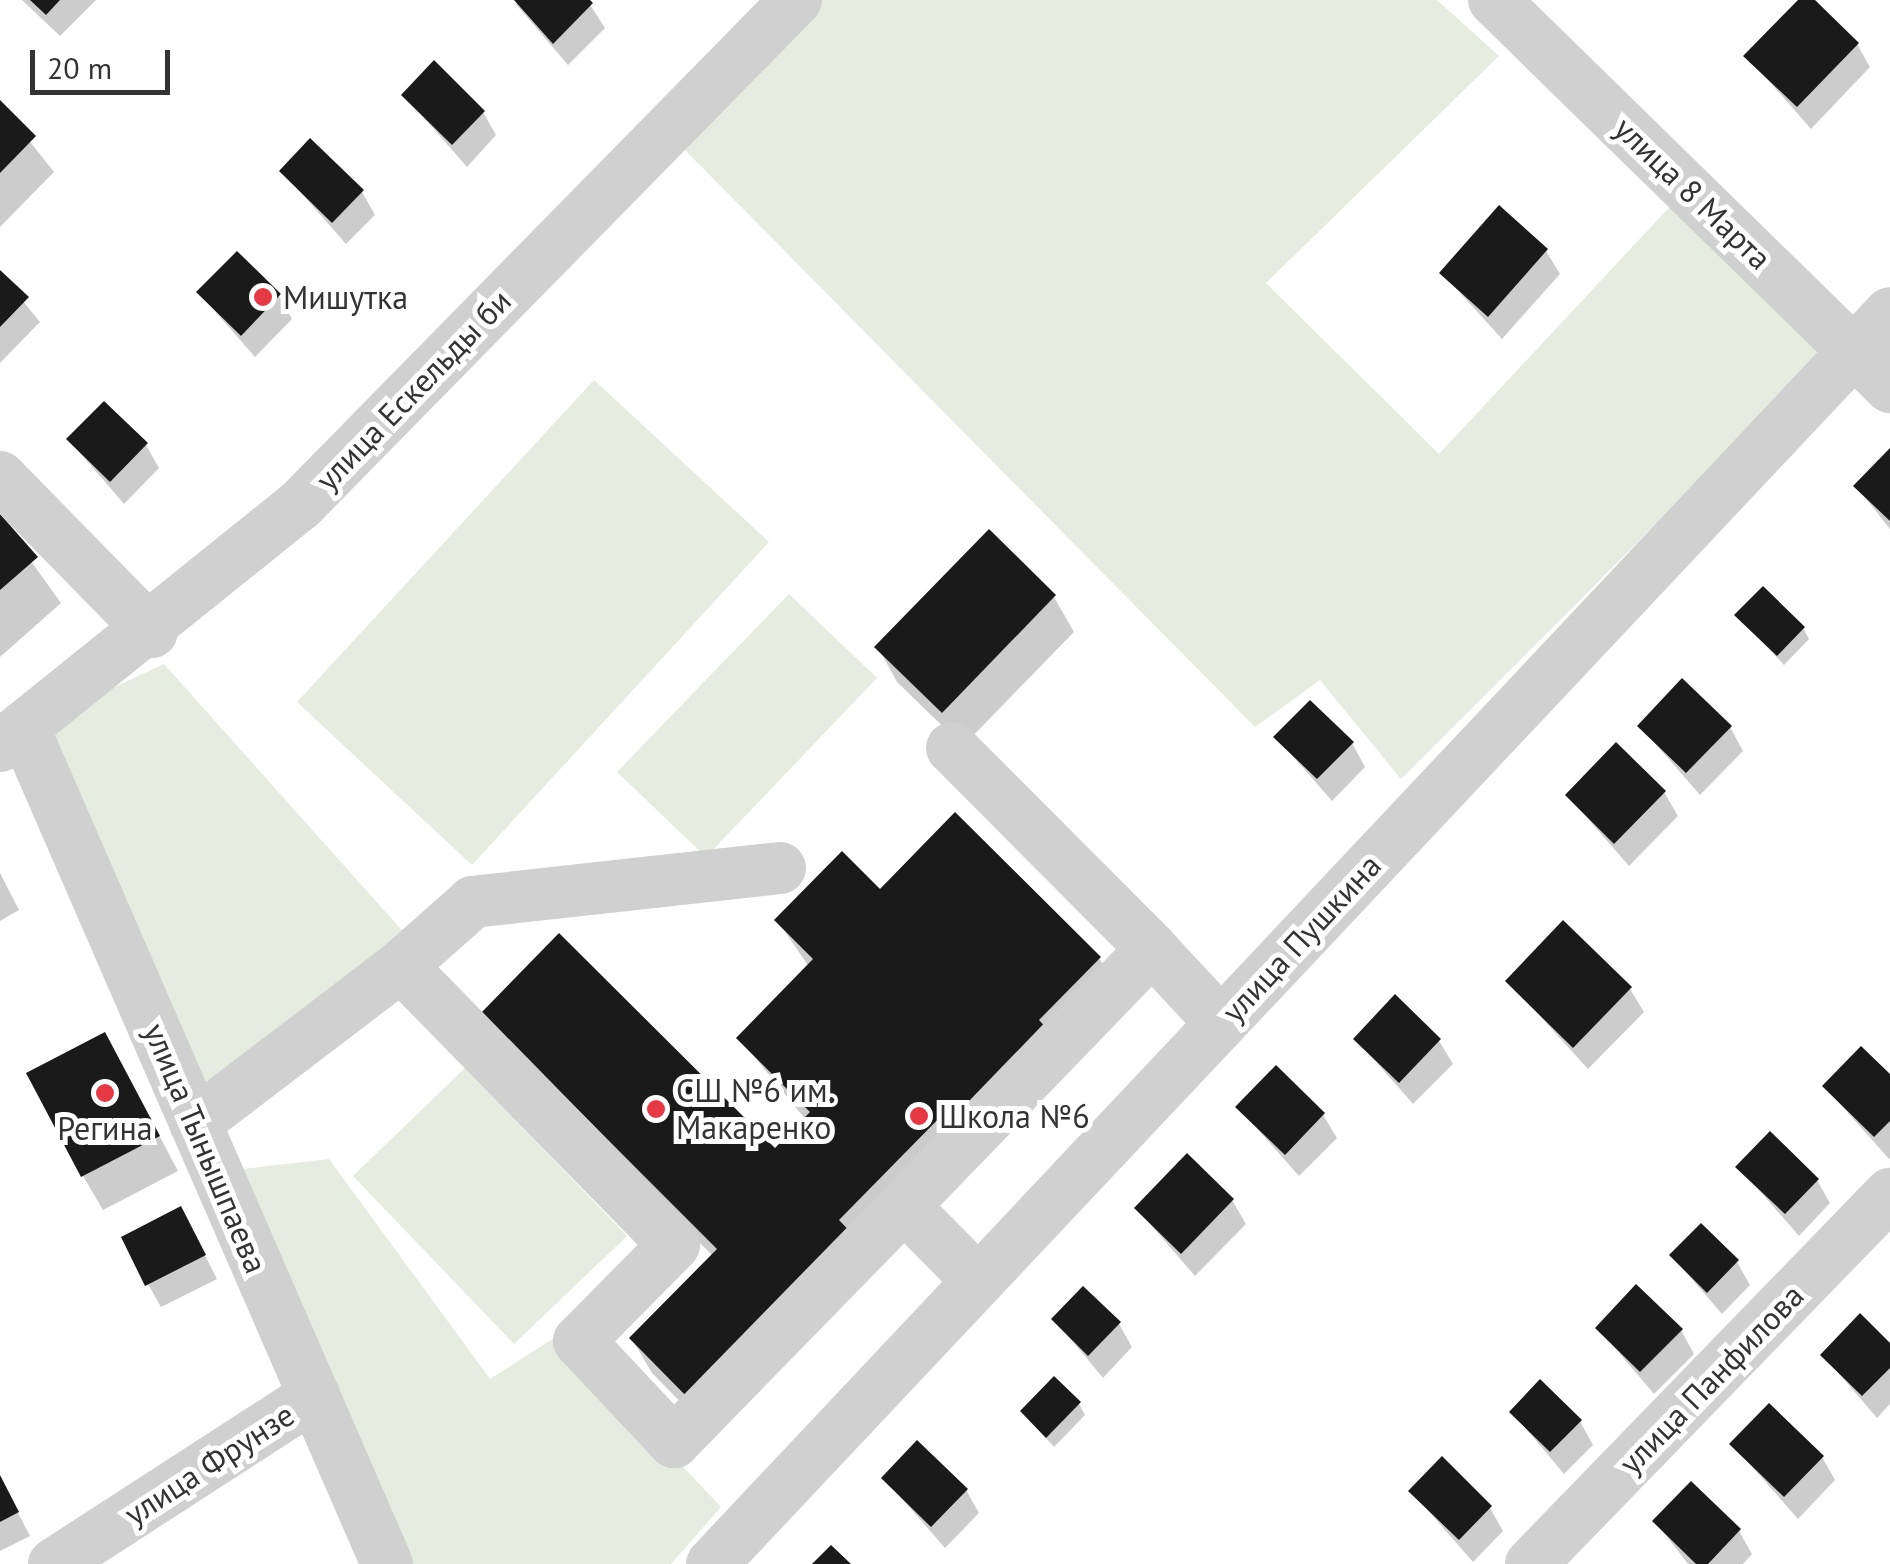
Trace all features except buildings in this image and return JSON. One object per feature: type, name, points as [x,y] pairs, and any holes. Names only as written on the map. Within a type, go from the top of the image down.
[{"type":"street","name":"улица Ескельды би","points":[[12,739],[152,632],[300,505],[796,0]]},
{"type":"street","name":"улица 8 Марта","points":[[1494,0],[1878,350]]},
{"type":"street","name":"улица Пушкина","points":[[712,1564],[1221,1022],[1878,350]]},
{"type":"street","points":[[0,477],[152,632]]},
{"type":"street","name":"улица Тынышпаева","points":[[12,739],[195,1123],[387,1564]]},
{"type":"street","points":[[952,748],[1221,1022]]},
{"type":"street","points":[[195,1123],[402,966],[473,902],[780,868]]},
{"type":"street","points":[[402,966],[674,1245],[579,1341],[674,1442],[1152,949]]},
{"type":"street","name":"улица Панфилова","points":[[1532,1564],[1890,1194]]},
{"type":"street","points":[[904,1206],[978,1281]]},
{"type":"street","name":"улица Фрунзе","points":[[54,1564],[314,1396]]},
{"type":"shaded area","points":[[820,0],[1437,0],[1499,56],[1266,283],[1439,454],[1678,198],[1825,355],[1401,779],[1320,680],[1255,727],[675,140]]},
{"type":"shaded area","points":[[594,380],[769,542],[472,865],[297,702]]},
{"type":"shaded area","points":[[789,594],[877,678],[706,857],[617,772]]},
{"type":"shaded area","points":[[164,664],[407,936],[197,1099],[35,724]]},
{"type":"shaded area","points":[[465,1068],[627,1236],[514,1344],[353,1176]]},
{"type":"shaded area","points":[[329,1159],[490,1379],[559,1335],[721,1507],[671,1564],[410,1564],[234,1170]]},
{"type":"place","name":"Мишутка","points":[[263,297]]},
{"type":"place","name":"Регина","points":[[105,1093]]},
{"type":"place","name":"СШ №6 им. Макаренко","points":[[656,1109]]},
{"type":"place","name":"Школа №6","points":[[919,1116]]}]
